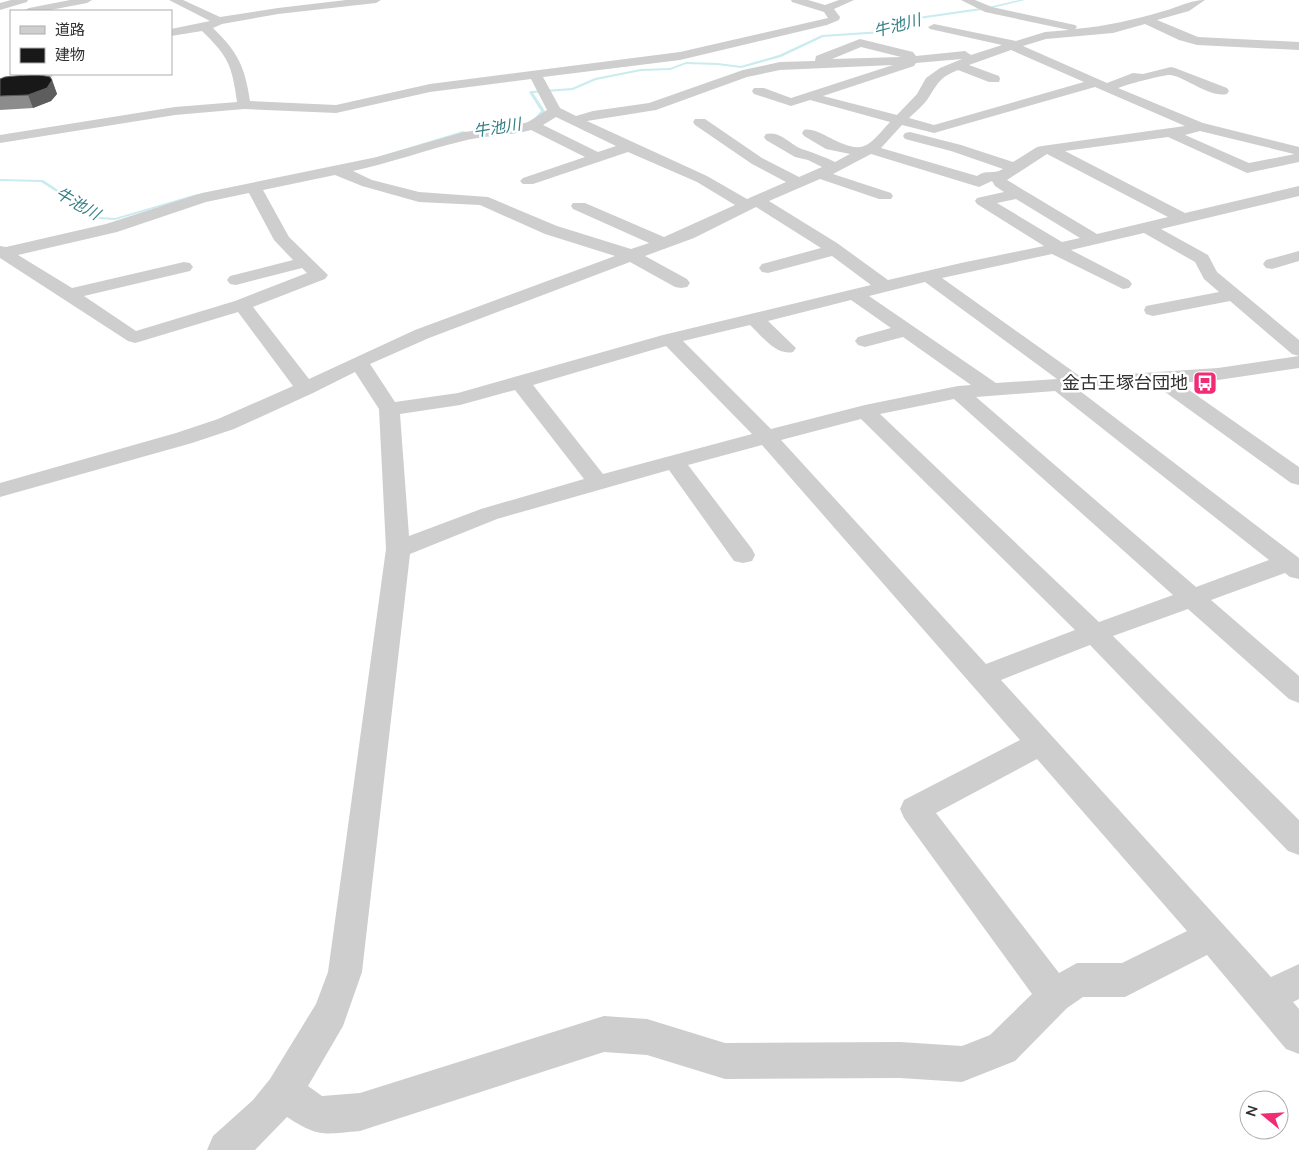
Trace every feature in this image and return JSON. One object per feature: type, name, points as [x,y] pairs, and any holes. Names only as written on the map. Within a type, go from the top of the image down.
[{"type":"street","points":[[0,7],[23,0]]},
{"type":"street","points":[[34,10],[88,0]]},
{"type":"street","points":[[174,0],[213,23]]},
{"type":"street","points":[[172,33],[278,11],[376,0]]},
{"type":"street","points":[[0,139],[146,115],[244,105],[336,109],[430,88],[680,56],[833,20],[834,17],[826,10],[796,0]]},
{"type":"street","points":[[826,10],[830,6],[849,0]]},
{"type":"street","points":[[968,0],[989,10],[1085,31]]},
{"type":"street","points":[[0,490],[184,438],[226,424],[306,389],[359,362],[422,334],[664,242],[827,171],[867,150],[923,96],[931,81],[944,71],[957,65],[1045,36],[1113,29],[1147,20],[1185,9],[1200,0]]},
{"type":"street","points":[[1147,20],[1183,37],[1197,41],[1299,46]]},
{"type":"street","points":[[213,23],[207,29],[222,41],[231,53],[240,72],[244,105]]},
{"type":"street","points":[[934,26],[1015,45],[1101,85],[1198,126],[1299,152]]},
{"type":"street","points":[[833,63],[820,59],[860,43],[909,55],[911,60]]},
{"type":"street","points":[[952,44],[986,54]]},
{"type":"street","points":[[573,121],[593,115],[651,107],[756,70],[780,66],[911,60],[986,54]]},
{"type":"street","points":[[759,91],[791,102],[910,64],[911,60]]},
{"type":"street","points":[[957,65],[994,79]]},
{"type":"street","points":[[894,125],[934,129],[1133,77],[1143,78],[1171,71],[1222,91]]},
{"type":"street","points":[[5,88],[44,75]]},
{"type":"street","points":[[535,75],[555,111],[753,203],[834,250],[884,286]]},
{"type":"street","points":[[809,96],[1016,168]]},
{"type":"street","points":[[2,252],[86,234],[179,204],[253,186],[380,161],[464,136],[534,126],[555,111]]},
{"type":"street","points":[[700,122],[757,161],[799,183]]},
{"type":"street","points":[[534,126],[598,158]]},
{"type":"street","points":[[809,133],[831,146],[867,150],[979,182],[987,176],[998,178],[1042,150],[1170,133],[1193,129],[1198,126]]},
{"type":"street","points":[[1170,133],[1247,168],[1299,158]]},
{"type":"street","points":[[771,137],[800,154],[812,156],[827,171],[885,196]]},
{"type":"street","points":[[528,181],[629,147]]},
{"type":"street","points":[[1049,149],[1182,218]]},
{"type":"street","points":[[337,170],[366,183],[419,197],[482,200],[551,230],[631,255],[681,283]]},
{"type":"street","points":[[366,183],[393,174]]},
{"type":"street","points":[[998,178],[1000,183],[1094,240]]},
{"type":"street","points":[[2,252],[70,294],[126,334],[135,337],[242,305],[319,275],[282,240],[253,186]]},
{"type":"street","points":[[389,409],[451,401],[670,339],[856,295],[884,286],[1094,240],[1299,191]]},
{"type":"street","points":[[1019,194],[983,201],[1057,248],[1123,284]]},
{"type":"street","points":[[580,206],[664,242]]},
{"type":"street","points":[[1146,227],[1202,259],[1210,275],[1299,350]]},
{"type":"street","points":[[768,268],[834,250]]},
{"type":"street","points":[[1272,264],[1299,256]]},
{"type":"street","points":[[236,280],[306,262]]},
{"type":"street","points":[[0,273],[24,265]]},
{"type":"street","points":[[70,294],[184,267]]},
{"type":"street","points":[[928,276],[1070,386],[1294,566]]},
{"type":"street","points":[[856,295],[992,390]]},
{"type":"street","points":[[1153,310],[1233,295]]},
{"type":"street","points":[[242,305],[306,389]]},
{"type":"street","points":[[755,319],[786,348]]},
{"type":"street","points":[[865,341],[906,330]]},
{"type":"street","points":[[670,339],[767,437],[1212,935],[1299,1036]]},
{"type":"street","points":[[228,1150],[266,1113],[283,1092],[330,1014],[345,972],[398,548],[389,409],[359,362]]},
{"type":"street","points":[[398,548],[489,514],[598,482],[865,411],[958,392],[1070,386],[1218,374],[1299,362]]},
{"type":"street","points":[[1190,399],[1207,397],[1218,374]]},
{"type":"street","points":[[1160,379],[1299,478]]},
{"type":"street","points":[[520,382],[598,482]]},
{"type":"street","points":[[958,392],[1299,692]]},
{"type":"street","points":[[865,411],[1093,632],[1299,841]]},
{"type":"street","points":[[675,463],[743,555]]},
{"type":"street","points":[[980,677],[1093,632],[1294,566]]},
{"type":"street","points":[[1041,743],[915,809],[1055,996]]},
{"type":"street","points":[[283,1092],[318,1115],[360,1112],[604,1034],[647,1037],[725,1061],[900,1060],[962,1064],[1002,1048],[1055,996],[1078,980],[1125,980],[1212,935]]},
{"type":"street","points":[[1267,998],[1299,981]]},
{"type":"building","points":[[41,75],[50,77],[52,80],[47,88],[28,95],[0,96],[0,79],[5,77]]},
{"type":"waterway","name":"牛池川","points":[[536,119],[543,111],[531,92],[573,89],[595,79],[641,70],[670,69],[686,63],[741,67],[780,56],[822,36],[883,32],[918,18],[988,8],[1023,0]]},
{"type":"waterway","name":"牛池川","points":[[376,158],[464,132]]},
{"type":"waterway","name":"牛池川","points":[[0,180],[42,181],[99,218],[115,219],[199,195]]},
{"type":"place","name":"金古王塚台団地","points":[[1205,383]]}]
